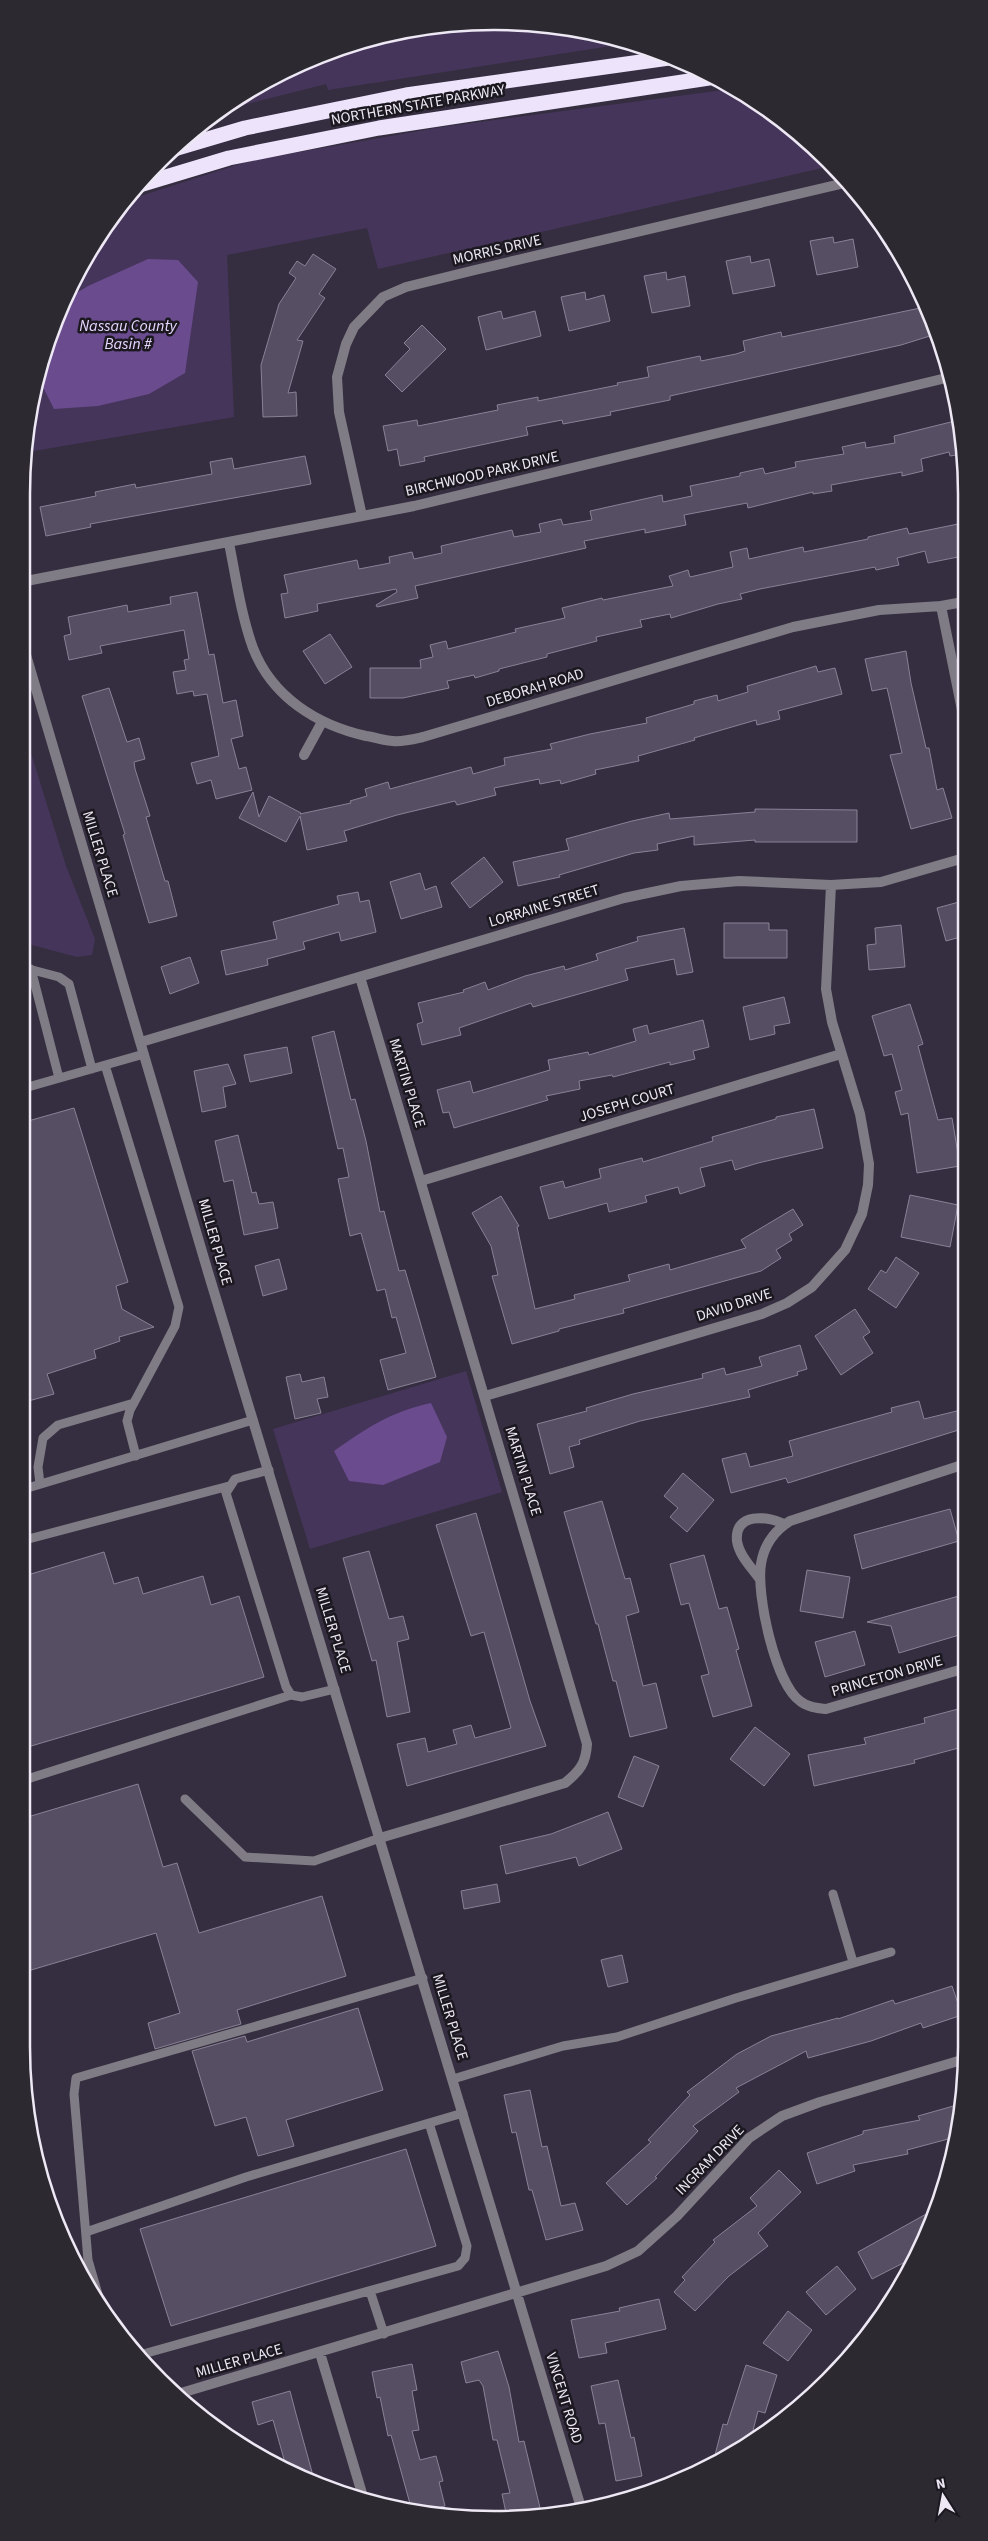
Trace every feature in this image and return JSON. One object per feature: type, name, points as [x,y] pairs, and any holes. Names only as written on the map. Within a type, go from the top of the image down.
[{"type":"highway","name":"NORTHERN STATE PARKWAY","points":[[188,145],[245,128],[397,96],[657,60]]},
{"type":"highway","name":"NORTHERN STATE PARKWAY","points":[[151,181],[230,158],[379,128],[701,79]]},
{"type":"street","name":"MORRIS DRIVE","points":[[362,516],[339,412],[337,377],[346,344],[354,327],[383,297],[406,288],[466,272],[839,184]]},
{"type":"street","name":"BIRCHWOOD PARK DRIVE","points":[[30,580],[414,506],[943,379]]},
{"type":"street","name":"DEBORAH ROAD","points":[[229,543],[248,634],[258,658],[282,693],[301,710],[322,722],[356,733],[393,741],[423,737],[793,627],[879,610],[942,606],[958,603]]},
{"type":"street","points":[[942,606],[958,689]]},
{"type":"street","name":"MILLER PLACE","points":[[30,668],[253,1420],[517,2294],[185,2393]]},
{"type":"street","points":[[304,755],[322,722]]},
{"type":"street","name":"LORRAINE STREET","points":[[141,1042],[624,898],[681,886],[739,881],[831,885],[881,882],[958,860]]},
{"type":"street","name":"DAVID DRIVE","points":[[485,1396],[762,1314],[787,1303],[812,1287],[845,1250],[862,1214],[868,1185],[869,1164],[860,1114],[832,1022],[826,989],[831,885]]},
{"type":"street","name":"MARTIN PLACE","points":[[360,977],[584,1728],[587,1744],[586,1758],[581,1770],[565,1783],[380,1838]]},
{"type":"street","name":"JOSEPH COURT","points":[[421,1180],[841,1054]]},
{"type":"street","name":"PRINCETON DRIVE","points":[[958,1466],[826,1507],[784,1524],[770,1539],[761,1563],[760,1578],[770,1640],[785,1686],[800,1702],[812,1707],[826,1709],[958,1670]]},
{"type":"street","name":"PRINCETON DRIVE","points":[[760,1578],[743,1556],[737,1541],[738,1530],[744,1522],[754,1517],[768,1517],[784,1524]]},
{"type":"street","name":"INGRAM DRIVE","points":[[517,2294],[606,2266],[638,2251],[677,2216],[749,2138],[782,2116],[820,2102],[958,2061]]},
{"type":"street","name":"VINCENT ROAD","points":[[517,2294],[580,2503]]},
{"type":"street","points":[[320,2353],[361,2491]]},
{"type":"lane","points":[[31,969],[59,977],[69,984],[92,1069]]},
{"type":"lane","points":[[31,969],[59,1078]]},
{"type":"lane","points":[[30,1086],[144,1054]]},
{"type":"lane","points":[[105,1065],[179,1308],[175,1326],[134,1403],[127,1421],[136,1456]]},
{"type":"lane","points":[[40,1484],[38,1467],[43,1438],[58,1426],[134,1403]]},
{"type":"lane","points":[[30,1487],[253,1420]]},
{"type":"lane","points":[[269,1470],[235,1479],[226,1492],[286,1687],[291,1695]]},
{"type":"lane","points":[[30,1539],[230,1486]]},
{"type":"lane","points":[[30,1778],[291,1695],[302,1697],[335,1689]]},
{"type":"lane","points":[[185,1799],[245,1857],[314,1861],[380,1838]]},
{"type":"lane","points":[[833,1894],[853,1962]]},
{"type":"lane","points":[[453,2079],[563,2046],[617,2037],[853,1962],[891,1952]]},
{"type":"lane","points":[[95,2284],[88,2260],[74,2094],[76,2078],[422,1978]]},
{"type":"lane","points":[[86,2232],[246,2177],[463,2113]]},
{"type":"lane","points":[[145,2353],[458,2266],[465,2258],[466,2246],[429,2123]]},
{"type":"lane","points":[[370,2291],[384,2334]]},
{"type":"shaded area","points":[[494,30],[524,31],[555,34],[613,46],[328,90],[326,84],[240,106],[262,92],[316,65],[374,46],[433,34]]},
{"type":"shaded area","points":[[723,90],[752,108],[776,126],[800,145],[824,168],[378,269],[367,228],[227,255],[234,417],[32,451],[39,403],[46,374],[65,316],[92,262],[108,236],[138,197],[249,161],[442,127]]},
{"type":"shaded area","points":[[30,750],[66,866],[95,939],[92,955],[77,957],[30,944]]},
{"type":"shaded area","points":[[466,1371],[502,1492],[310,1549],[273,1429]]},
{"type":"water","name":"Nassau County Basin #","points":[[148,259],[178,260],[198,282],[185,373],[149,394],[98,406],[54,409],[43,387],[46,374],[65,316],[76,293]]},
{"type":"water","points":[[431,1403],[447,1437],[440,1462],[383,1485],[349,1481],[334,1451],[357,1435],[391,1416]]},
{"type":"building","points":[[833,237],[834,243],[853,239],[858,267],[817,275],[810,241]]},
{"type":"building","points":[[313,254],[336,269],[319,294],[325,298],[297,340],[303,341],[288,393],[296,392],[297,416],[263,417],[261,365],[279,304],[296,278],[289,273],[297,261],[305,266]]},
{"type":"building","points":[[750,256],[751,263],[769,259],[775,286],[733,294],[726,261]]},
{"type":"building","points":[[666,272],[667,280],[685,276],[690,306],[652,313],[644,276]]},
{"type":"building","points":[[585,292],[586,300],[604,295],[610,321],[569,331],[561,297]]},
{"type":"building","points":[[919,308],[930,336],[901,345],[670,396],[670,400],[610,412],[611,415],[563,424],[562,420],[526,427],[528,435],[424,457],[425,461],[400,466],[397,449],[388,451],[383,426],[417,420],[418,426],[498,410],[497,405],[538,397],[538,401],[618,385],[617,383],[649,377],[647,367],[700,356],[701,361],[736,354],[745,351],[743,341],[781,332],[782,337]]},
{"type":"building","points":[[501,311],[503,319],[535,311],[541,336],[486,350],[478,317]]},
{"type":"building","points":[[422,325],[446,349],[402,392],[385,375],[410,349],[404,343]]},
{"type":"building","points":[[952,422],[956,455],[950,456],[949,452],[921,459],[923,471],[902,476],[902,472],[831,485],[832,491],[813,494],[813,492],[748,508],[747,503],[684,515],[686,525],[645,533],[645,529],[584,541],[586,548],[415,586],[418,598],[377,607],[376,605],[397,592],[396,589],[317,604],[318,611],[285,618],[281,594],[288,593],[284,575],[357,560],[359,569],[390,563],[389,557],[412,552],[414,559],[442,553],[441,546],[512,530],[514,537],[541,532],[539,524],[561,519],[563,525],[592,520],[590,511],[662,495],[663,502],[692,496],[690,486],[740,476],[740,473],[763,468],[765,474],[796,467],[795,462],[844,454],[842,447],[865,442],[866,448],[895,443],[894,436]]},
{"type":"building","points":[[305,456],[311,484],[90,524],[91,527],[46,536],[40,507],[96,496],[95,492],[135,484],[136,488],[212,474],[210,462],[232,458],[234,469]]},
{"type":"building","points":[[958,524],[958,557],[928,563],[925,551],[897,558],[899,565],[876,570],[875,567],[760,589],[740,594],[742,599],[671,618],[670,614],[640,620],[642,627],[596,637],[597,641],[547,654],[547,657],[499,669],[499,671],[475,678],[474,675],[447,681],[449,688],[403,698],[370,698],[370,668],[421,668],[420,660],[433,657],[430,645],[446,641],[448,649],[516,632],[515,629],[565,618],[562,608],[602,598],[603,600],[673,586],[669,576],[688,570],[690,577],[733,567],[730,552],[747,548],[749,559],[803,547],[804,552],[868,539],[868,537],[907,528],[909,534]]},
{"type":"building","points":[[197,592],[209,655],[214,654],[223,703],[236,700],[243,736],[231,739],[239,769],[246,767],[252,790],[216,799],[211,780],[197,784],[191,763],[219,756],[207,694],[194,696],[193,691],[177,694],[173,672],[186,670],[184,660],[189,659],[184,630],[100,646],[102,653],[69,660],[64,636],[71,634],[68,617],[127,605],[128,612],[171,604],[170,597]]},
{"type":"building","points":[[330,634],[352,667],[325,684],[303,651]]},
{"type":"building","points":[[906,651],[911,683],[926,748],[929,748],[937,790],[943,788],[952,818],[911,829],[890,755],[902,753],[887,688],[872,691],[865,659]]},
{"type":"building","points":[[816,666],[818,672],[835,668],[842,694],[778,711],[780,719],[757,725],[756,720],[694,738],[695,740],[638,756],[639,761],[595,770],[596,774],[561,784],[560,780],[540,784],[539,779],[494,788],[496,795],[457,805],[455,801],[397,815],[344,831],[347,841],[307,850],[300,816],[286,842],[239,818],[253,792],[259,817],[269,796],[300,814],[351,803],[350,801],[367,796],[365,789],[388,782],[390,789],[471,767],[473,774],[505,765],[504,758],[552,749],[550,744],[590,734],[647,723],[646,718],[694,704],[694,701],[717,695],[718,701],[748,692],[747,686]]},
{"type":"building","points":[[109,688],[127,742],[139,738],[145,759],[134,762],[135,769],[150,816],[146,817],[165,881],[168,881],[177,916],[149,923],[123,835],[125,834],[82,696]]},
{"type":"building","points":[[755,809],[857,810],[857,842],[755,842],[755,840],[694,845],[694,836],[657,844],[658,850],[634,853],[559,875],[560,877],[518,886],[513,862],[569,850],[566,839],[669,813],[670,819],[755,812]]},
{"type":"building","points":[[484,857],[503,882],[470,908],[451,883]]},
{"type":"building","points":[[420,873],[425,890],[436,886],[442,907],[401,919],[390,882]]},
{"type":"building","points":[[358,892],[360,902],[369,900],[376,932],[341,941],[339,932],[303,942],[305,949],[267,959],[268,965],[226,975],[221,951],[277,939],[273,922],[339,904],[337,896]]},
{"type":"building","points":[[958,902],[958,938],[946,941],[937,908]]},
{"type":"building","points":[[724,923],[769,923],[769,930],[787,930],[787,958],[724,958]]},
{"type":"building","points":[[901,925],[905,967],[869,970],[867,945],[876,944],[875,928]]},
{"type":"building","points":[[684,928],[693,972],[677,975],[674,959],[625,969],[628,980],[533,1007],[531,1003],[459,1028],[461,1035],[422,1045],[417,1024],[423,1022],[418,1003],[464,992],[463,990],[485,982],[488,990],[525,976],[564,966],[565,970],[598,960],[596,954],[638,941],[637,937]]},
{"type":"building","points":[[190,957],[199,983],[170,994],[161,967]]},
{"type":"building","points":[[784,997],[790,1023],[774,1026],[775,1034],[750,1040],[743,1007]]},
{"type":"building","points":[[910,1004],[923,1044],[918,1046],[938,1120],[952,1118],[958,1154],[958,1166],[917,1173],[908,1113],[901,1115],[895,1092],[902,1090],[892,1054],[884,1056],[872,1016]]},
{"type":"building","points":[[703,1020],[709,1047],[693,1051],[695,1059],[670,1065],[670,1062],[613,1077],[612,1075],[579,1081],[580,1089],[546,1096],[548,1100],[454,1128],[449,1112],[443,1113],[437,1090],[470,1081],[473,1093],[550,1070],[548,1060],[588,1052],[589,1055],[636,1041],[633,1029],[647,1025],[649,1034]]},
{"type":"building","points":[[334,1031],[351,1100],[355,1099],[366,1141],[380,1212],[384,1211],[399,1271],[405,1270],[436,1377],[388,1390],[380,1360],[406,1353],[396,1317],[392,1318],[385,1289],[377,1291],[361,1233],[350,1236],[338,1179],[349,1177],[343,1148],[338,1149],[312,1037]]},
{"type":"building","points":[[287,1047],[292,1073],[250,1082],[244,1055]]},
{"type":"building","points":[[228,1064],[236,1084],[223,1087],[226,1107],[202,1112],[194,1071]]},
{"type":"building","points":[[74,1108],[128,1282],[116,1286],[122,1309],[154,1327],[119,1337],[120,1341],[94,1350],[96,1358],[47,1374],[54,1394],[30,1401],[30,1120]]},
{"type":"building","points":[[814,1109],[823,1148],[735,1170],[732,1160],[700,1168],[705,1186],[680,1194],[678,1187],[645,1196],[647,1202],[609,1212],[607,1203],[549,1219],[540,1187],[563,1181],[565,1188],[601,1178],[599,1169],[642,1158],[643,1162],[713,1141],[712,1137],[776,1119],[776,1117]]},
{"type":"building","points":[[238,1135],[252,1193],[256,1192],[259,1204],[273,1202],[278,1228],[244,1235],[233,1180],[224,1182],[215,1141]]},
{"type":"building","points":[[910,1195],[958,1205],[950,1247],[901,1237]]},
{"type":"building","points":[[501,1196],[519,1226],[517,1227],[535,1309],[575,1299],[574,1295],[630,1281],[628,1275],[669,1264],[670,1270],[746,1248],[741,1240],[793,1209],[803,1225],[789,1234],[792,1240],[776,1250],[781,1258],[761,1271],[623,1309],[624,1313],[559,1329],[559,1331],[512,1344],[492,1276],[498,1275],[491,1246],[472,1213]]},
{"type":"building","points":[[896,1257],[919,1273],[896,1308],[868,1289],[881,1270],[886,1273]]},
{"type":"building","points":[[279,1259],[287,1289],[263,1296],[255,1266]]},
{"type":"building","points":[[855,1309],[870,1332],[863,1337],[873,1353],[841,1375],[815,1336]]},
{"type":"building","points":[[800,1345],[807,1369],[797,1372],[798,1375],[748,1390],[750,1397],[640,1421],[579,1440],[580,1444],[569,1447],[574,1467],[550,1474],[537,1424],[587,1411],[586,1408],[633,1394],[703,1378],[702,1374],[724,1368],[726,1375],[762,1366],[759,1357]]},
{"type":"building","points":[[300,1374],[302,1382],[324,1377],[328,1397],[317,1399],[321,1413],[295,1419],[286,1377]]},
{"type":"building","points":[[919,1401],[924,1419],[958,1411],[958,1430],[788,1483],[786,1478],[731,1493],[722,1459],[746,1453],[750,1467],[793,1456],[789,1441],[892,1412],[891,1408]]},
{"type":"building","points":[[683,1473],[714,1500],[687,1532],[670,1517],[678,1508],[664,1496]]},
{"type":"building","points":[[602,1501],[625,1579],[630,1578],[639,1612],[626,1616],[643,1686],[656,1683],[667,1728],[630,1737],[616,1681],[613,1681],[564,1512]]},
{"type":"building","points":[[950,1509],[958,1541],[862,1569],[854,1535]]},
{"type":"building","points":[[476,1513],[530,1701],[546,1746],[407,1786],[397,1744],[425,1738],[428,1752],[457,1744],[453,1730],[471,1725],[475,1738],[511,1728],[484,1632],[471,1636],[436,1525]]},
{"type":"building","points":[[369,1551],[389,1619],[403,1616],[409,1639],[397,1642],[410,1712],[387,1717],[376,1660],[372,1661],[343,1558]]},
{"type":"building","points":[[104,1552],[114,1584],[138,1577],[143,1594],[203,1576],[211,1605],[239,1596],[264,1677],[30,1746],[30,1574]]},
{"type":"building","points":[[704,1555],[719,1609],[727,1607],[739,1649],[736,1650],[752,1706],[713,1717],[701,1676],[709,1674],[689,1603],[681,1605],[670,1564]]},
{"type":"building","points":[[807,1570],[850,1577],[843,1618],[800,1611]]},
{"type":"building","points":[[958,1596],[958,1635],[899,1653],[891,1626],[867,1622]]},
{"type":"building","points":[[855,1631],[865,1665],[825,1677],[815,1642]]},
{"type":"building","points":[[958,1709],[958,1748],[914,1760],[915,1763],[814,1786],[808,1755],[866,1744],[864,1738],[925,1723],[924,1718]]},
{"type":"building","points":[[755,1727],[790,1754],[764,1786],[730,1759]]},
{"type":"building","points":[[634,1756],[659,1766],[643,1807],[618,1797]]},
{"type":"building","points":[[138,1784],[163,1867],[177,1863],[199,1933],[322,1896],[346,1976],[237,2010],[241,2024],[155,2049],[148,2023],[180,2013],[156,1933],[30,1970],[30,1816]]},
{"type":"building","points":[[608,1812],[622,1849],[579,1866],[576,1857],[506,1874],[500,1846],[551,1834]]},
{"type":"building","points":[[497,1884],[500,1902],[464,1909],[461,1891]]},
{"type":"building","points":[[622,1955],[628,1982],[608,1987],[601,1960]]},
{"type":"building","points":[[952,1986],[958,2003],[958,2016],[923,2028],[921,2023],[871,2041],[808,2058],[806,2051],[736,2088],[739,2092],[693,2126],[698,2131],[655,2177],[657,2178],[627,2205],[606,2183],[651,2142],[648,2140],[690,2095],[687,2092],[737,2054],[771,2036],[838,2019],[893,2000],[895,2004]]},
{"type":"building","points":[[358,2008],[383,2090],[286,2120],[294,2146],[258,2156],[246,2117],[215,2126],[192,2051],[245,2036],[247,2042]]},
{"type":"building","points":[[530,2090],[542,2147],[547,2146],[561,2206],[575,2203],[583,2230],[546,2240],[532,2190],[529,2190],[516,2132],[512,2133],[504,2095]]},
{"type":"building","points":[[954,2106],[949,2139],[907,2150],[908,2154],[853,2165],[855,2171],[817,2184],[807,2153],[863,2134],[863,2131],[920,2120],[918,2116]]},
{"type":"building","points":[[406,2149],[436,2246],[171,2326],[140,2229]]},
{"type":"building","points":[[779,2170],[801,2192],[758,2233],[768,2246],[729,2276],[695,2311],[674,2292],[685,2280],[682,2277],[715,2242],[713,2240],[757,2206],[750,2198]]},
{"type":"building","points":[[927,2214],[905,2262],[872,2279],[858,2252]]},
{"type":"building","points":[[837,2266],[856,2289],[826,2315],[806,2292]]},
{"type":"building","points":[[659,2299],[666,2329],[605,2343],[607,2353],[579,2358],[571,2320],[620,2311],[619,2308]]},
{"type":"building","points":[[788,2311],[812,2330],[788,2361],[763,2343]]},
{"type":"building","points":[[498,2351],[509,2387],[519,2442],[524,2441],[540,2508],[505,2511],[502,2494],[510,2493],[497,2440],[493,2440],[483,2386],[479,2380],[466,2383],[461,2362]]},
{"type":"building","points":[[412,2364],[417,2390],[412,2391],[419,2430],[412,2431],[420,2460],[436,2456],[443,2481],[439,2482],[445,2506],[439,2508],[410,2503],[391,2435],[388,2436],[380,2397],[377,2398],[372,2372]]},
{"type":"building","points":[[746,2365],[777,2375],[765,2413],[758,2411],[752,2433],[715,2455],[723,2424],[727,2425]]},
{"type":"building","points":[[618,2380],[631,2438],[634,2437],[642,2476],[616,2481],[605,2423],[599,2424],[591,2386]]},
{"type":"building","points":[[290,2391],[313,2474],[284,2461],[273,2420],[258,2425],[252,2402]]}]
